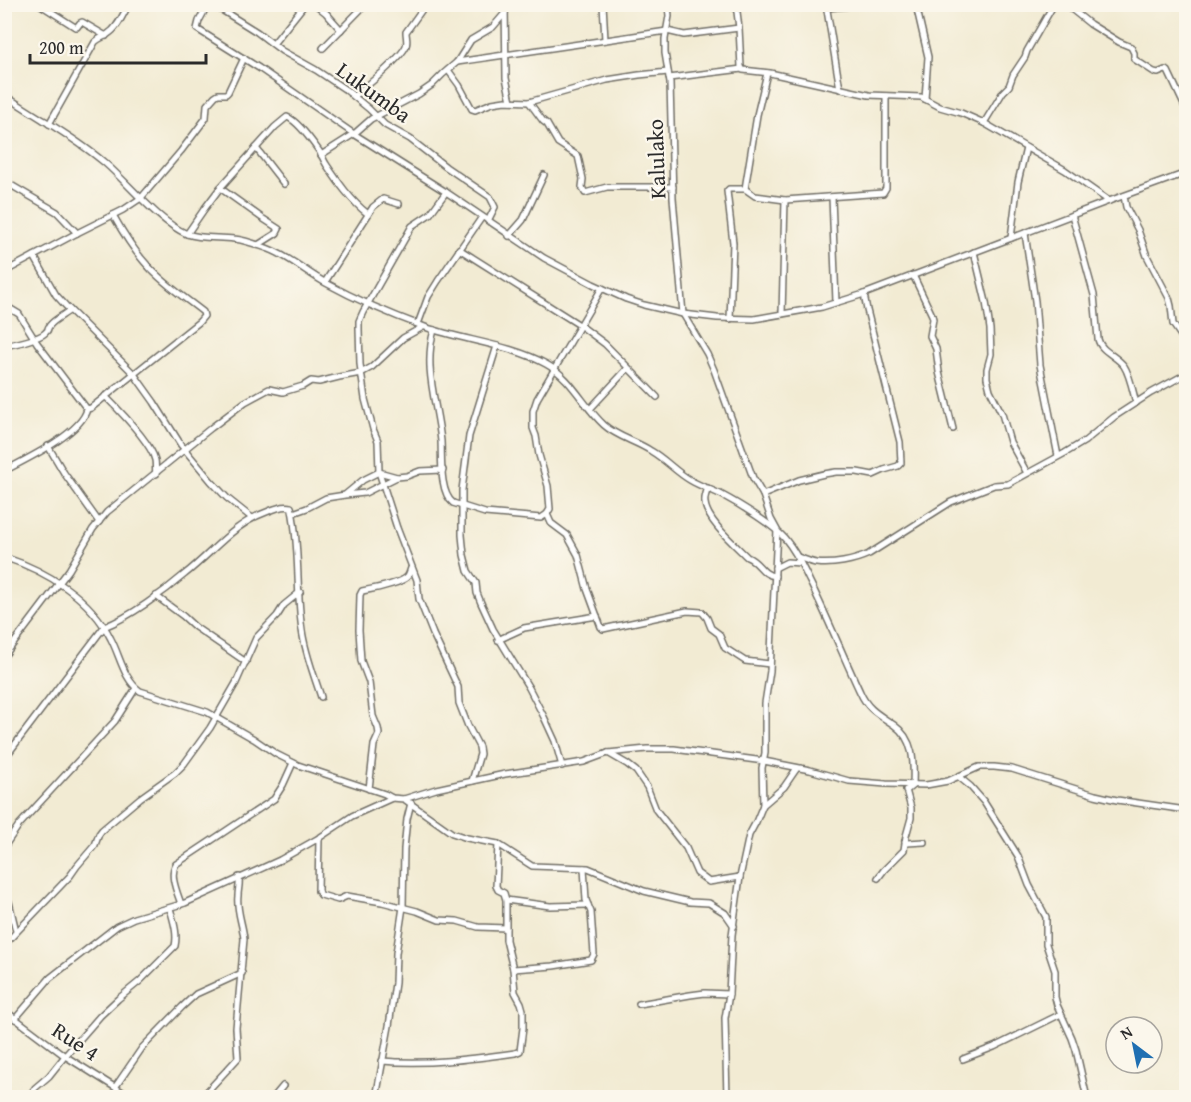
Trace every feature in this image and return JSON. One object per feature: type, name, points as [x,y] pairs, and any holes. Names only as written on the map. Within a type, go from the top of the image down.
[{"type":"street","points":[[39,4],[75,27],[82,22],[106,36]]},
{"type":"street","points":[[49,124],[95,42],[99,37],[106,36],[118,23],[129,4]]},
{"type":"street","points":[[210,4],[199,21],[197,29],[244,58],[354,134],[446,192],[509,236],[561,268],[626,299],[684,314],[754,319],[822,307],[864,294],[1186,173]]},
{"type":"street","name":"Lukumba","points":[[210,4],[354,96],[385,125],[410,139],[490,197],[495,207],[488,221]]},
{"type":"street","points":[[273,44],[305,4]]},
{"type":"street","points":[[315,4],[340,30]]},
{"type":"street","points":[[323,48],[366,4]]},
{"type":"street","points":[[354,96],[371,83],[404,50],[408,42],[406,32],[426,4]]},
{"type":"street","points":[[505,4],[506,78],[511,101]]},
{"type":"street","points":[[603,4],[605,40]]},
{"type":"street","name":"Kalulako","points":[[668,4],[665,53],[684,314]]},
{"type":"street","points":[[736,4],[742,69]]},
{"type":"street","points":[[840,88],[826,7],[872,4]]},
{"type":"street","points":[[923,4],[916,5],[928,57],[925,99]]},
{"type":"street","points":[[984,123],[1009,86],[1054,4]]},
{"type":"street","points":[[1065,4],[1090,24],[1131,47],[1134,59],[1140,64],[1158,73],[1168,71],[1186,109]]},
{"type":"street","points":[[321,155],[376,117],[427,89],[457,62],[471,40],[494,27],[505,13]]},
{"type":"street","points":[[457,62],[667,31],[684,35],[739,28]]},
{"type":"street","points":[[4,272],[134,204],[141,198],[206,118],[207,105],[218,94],[228,92],[244,58]]},
{"type":"street","points":[[448,70],[472,109],[475,110],[492,103],[505,101],[529,102],[607,80],[639,75],[742,69],[863,94],[914,96],[984,123],[1065,170],[1109,201]]},
{"type":"street","points":[[745,189],[767,73]]},
{"type":"street","points":[[4,96],[82,144],[165,219],[188,234],[233,239],[258,245],[283,255],[325,282],[368,304],[434,330],[530,356],[555,369],[567,380],[602,423],[614,432],[645,447],[663,458],[689,480],[728,498],[777,530]]},
{"type":"street","points":[[730,318],[733,243],[727,191],[745,189],[755,196],[785,200],[879,194],[885,191],[886,96]]},
{"type":"street","points":[[529,102],[558,143],[578,156],[583,178],[582,187],[585,193],[607,187],[673,187]]},
{"type":"street","points":[[188,234],[220,188],[275,127],[287,117],[296,123],[358,207],[368,214]]},
{"type":"street","points":[[256,148],[284,184]]},
{"type":"street","points":[[1011,238],[1018,182],[1026,148]]},
{"type":"street","points":[[509,236],[523,220],[544,175]]},
{"type":"street","points":[[4,181],[57,212],[77,233]]},
{"type":"street","points":[[4,190],[12,185]]},
{"type":"street","points":[[220,188],[279,229],[277,233],[258,245]]},
{"type":"street","points":[[446,192],[430,213],[412,226],[359,321],[361,373],[365,399],[378,441],[379,472],[417,580],[419,599],[458,687],[459,703],[480,751],[472,781]]},
{"type":"street","points":[[1124,196],[1126,207],[1138,230],[1147,256],[1168,298],[1173,324],[1186,343]]},
{"type":"street","points":[[832,197],[836,302]]},
{"type":"street","points":[[325,282],[373,207],[383,200],[399,204]]},
{"type":"street","points":[[782,314],[785,200]]},
{"type":"street","points":[[4,471],[74,429],[87,409],[195,325],[204,314],[149,267],[131,245],[113,215]]},
{"type":"street","points":[[1072,215],[1094,295],[1100,345],[1104,350],[1116,356],[1127,369],[1136,403]]},
{"type":"street","points":[[4,656],[69,570],[107,512],[245,402],[272,389],[283,392],[311,381],[319,382],[361,373],[372,367],[420,325],[428,297],[482,217]]},
{"type":"street","points":[[1025,233],[1035,301],[1040,365],[1059,456]]},
{"type":"street","points":[[459,249],[581,326],[605,344],[657,397]]},
{"type":"street","points":[[974,252],[990,329],[991,354],[987,378],[990,390],[1002,414],[1010,442],[1027,473]]},
{"type":"street","points":[[34,256],[56,295],[134,374],[185,450],[222,493],[252,518]]},
{"type":"street","points":[[913,275],[933,319],[930,336],[936,349],[939,372],[953,429]]},
{"type":"street","points":[[434,330],[430,343],[431,388],[441,438],[445,490],[449,500],[485,513],[541,518],[550,509],[549,486],[533,428],[533,411],[537,399],[602,288]]},
{"type":"street","points":[[763,495],[799,480],[824,474],[857,472],[873,476],[898,466],[901,462],[900,442],[864,294]]},
{"type":"street","points":[[4,305],[19,314],[87,409]]},
{"type":"street","points":[[4,342],[11,345],[36,338],[47,332],[50,324],[70,310]]},
{"type":"street","points":[[684,314],[714,370],[753,478],[763,495],[771,519],[799,560],[863,698],[874,712],[897,727],[909,742],[913,757],[913,785]]},
{"type":"street","points":[[497,346],[469,436],[461,505],[466,566],[476,583],[477,593],[498,640],[529,688],[544,717],[555,741],[562,766]]},
{"type":"street","points":[[590,409],[628,368]]},
{"type":"street","points":[[775,568],[787,562],[799,560],[826,564],[858,559],[869,554],[951,501],[994,485],[1008,484],[1059,456],[1085,441],[1114,417],[1151,393],[1186,374]]},
{"type":"street","points":[[105,396],[145,442],[154,457],[156,474]]},
{"type":"street","points":[[48,446],[99,522]]},
{"type":"street","points":[[293,513],[321,500],[365,493],[397,477],[420,471],[443,470]]},
{"type":"street","points":[[345,495],[363,480],[379,472],[397,477]]},
{"type":"street","points":[[708,488],[705,504],[712,519],[747,557],[755,560],[768,576],[774,576]]},
{"type":"street","points":[[4,759],[104,627],[156,596],[185,574],[226,536],[252,518],[289,506],[293,513],[297,542],[304,643],[321,698]]},
{"type":"street","points":[[547,514],[551,523],[567,535],[578,555],[587,588],[603,629],[687,611],[702,612],[711,628],[719,634],[725,648],[745,661],[770,664]]},
{"type":"street","points":[[727,1098],[725,1018],[729,994],[731,942],[748,835],[763,805],[765,708],[769,683],[777,530]]},
{"type":"street","points":[[5,558],[37,569],[93,611],[112,639],[124,669],[136,688],[216,717],[293,763],[392,798],[404,799],[436,789],[505,774],[584,762],[608,753],[674,749],[764,761],[819,772],[849,781],[900,785],[926,785],[948,781],[979,767],[1012,769],[1095,795],[1186,810]]},
{"type":"street","points":[[369,789],[374,745],[379,734],[373,716],[369,682],[361,662],[360,595],[362,591],[404,579],[411,568]]},
{"type":"street","points":[[4,945],[70,876],[95,845],[102,830],[179,769],[210,728],[246,662],[256,638],[284,605],[300,592]]},
{"type":"street","points":[[156,596],[195,627],[246,662]]},
{"type":"street","points":[[498,640],[524,627],[597,616]]},
{"type":"street","points":[[4,847],[19,825],[115,721],[136,688]]},
{"type":"street","points":[[608,753],[636,771],[647,787],[656,810],[686,848],[697,873],[709,882],[740,877]]},
{"type":"street","points":[[181,904],[173,877],[173,867],[274,799],[293,763]]},
{"type":"street","points":[[763,805],[784,787],[797,768]]},
{"type":"street","points":[[959,777],[984,802],[1018,856],[1029,885],[1046,917],[1046,944],[1055,971],[1055,997],[1076,1050],[1087,1098]]},
{"type":"street","points":[[878,878],[904,850],[912,808],[907,790],[900,785]]},
{"type":"street","points":[[907,790],[913,785]]},
{"type":"street","points":[[15,1019],[50,978],[104,935],[125,922],[181,904],[288,856],[352,816],[392,798]]},
{"type":"street","points":[[404,799],[452,832],[467,838],[498,844],[532,866],[594,870],[644,891],[690,902],[709,903],[725,913],[734,926]]},
{"type":"street","points":[[376,1098],[396,974],[396,952],[403,907],[404,849],[411,803]]},
{"type":"street","points":[[319,838],[319,894],[338,900],[347,896],[382,902],[417,911],[439,920],[457,921],[478,927],[506,928]]},
{"type":"street","points":[[905,844],[924,842]]},
{"type":"street","points":[[382,1061],[433,1062],[519,1052],[523,1010],[515,992],[513,969],[506,940],[506,900],[504,893],[495,886],[498,844]]},
{"type":"street","points":[[513,969],[591,960],[594,954],[591,912],[586,900],[584,868]]},
{"type":"street","points":[[201,1098],[238,1058],[236,1028],[244,939],[237,894],[240,890],[239,877]]},
{"type":"street","points":[[4,896],[9,902],[16,932]]},
{"type":"street","points":[[506,900],[550,906],[588,905]]},
{"type":"street","points":[[28,1098],[100,1016],[175,946],[176,931],[170,908]]},
{"type":"street","points":[[116,1086],[142,1048],[196,994],[242,973]]},
{"type":"street","points":[[639,1004],[705,993],[729,994]]},
{"type":"street","name":"Rue 4","points":[[4,1010],[65,1056],[132,1098]]},
{"type":"street","points":[[963,1059],[994,1047],[1061,1014]]},
{"type":"street","points":[[273,1098],[284,1086]]}]
